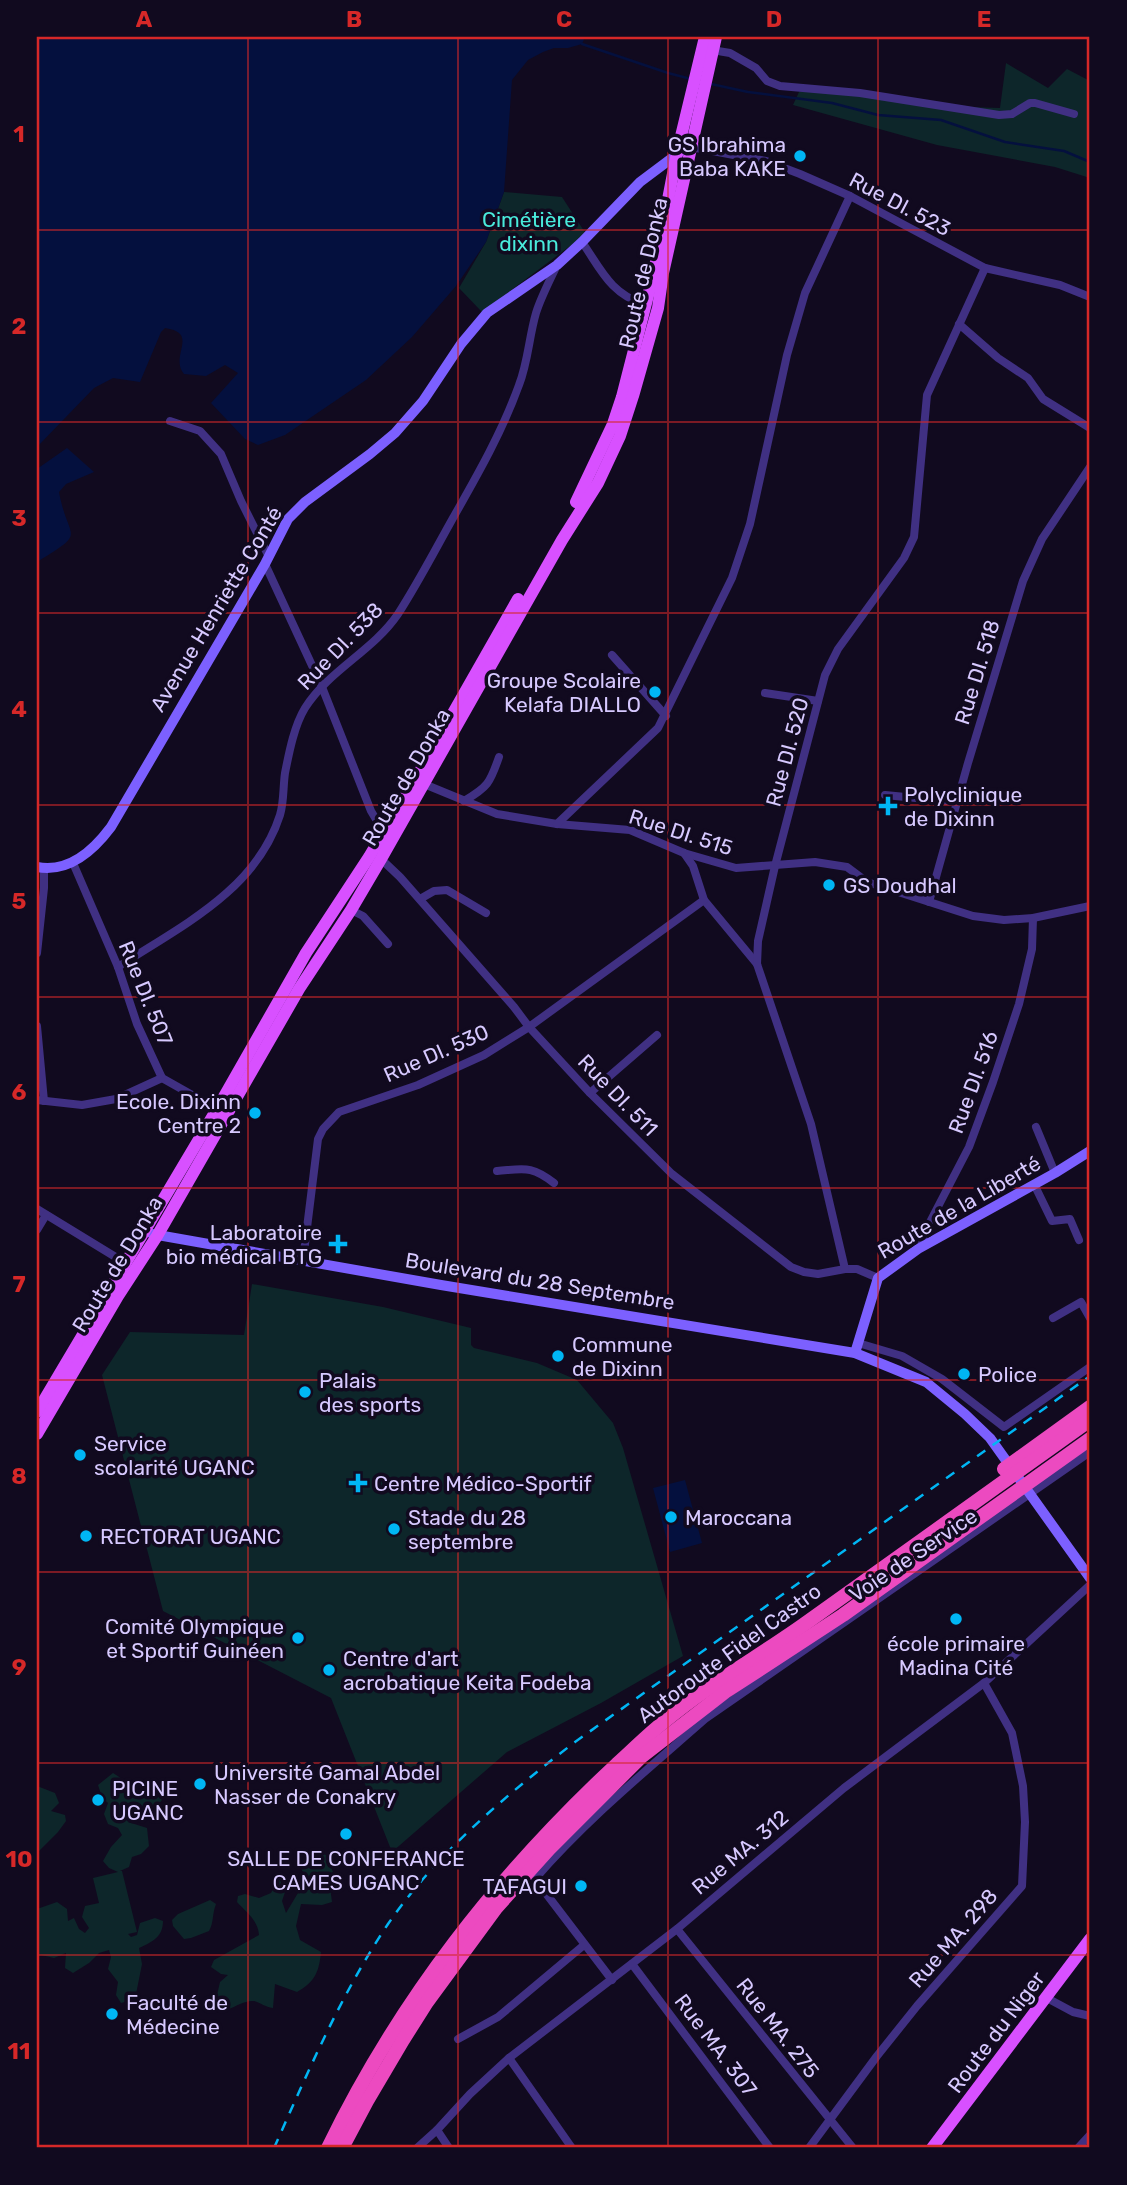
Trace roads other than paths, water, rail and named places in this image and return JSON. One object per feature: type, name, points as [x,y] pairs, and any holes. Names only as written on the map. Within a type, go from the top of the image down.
[{"type":"highway","points":[[666,1720],[748,1653],[1090,1407]]},
{"type":"highway","name":"Autoroute Fidel Castro","points":[[328,2148],[386,2040],[464,1929],[528,1852],[580,1799],[666,1720],[1090,1420]]},
{"type":"highway","name":"Autoroute Fidel Castro","points":[[342,2148],[367,2101],[427,2003],[496,1908],[549,1849],[641,1757],[724,1692],[843,1615],[1090,1439]]},
{"type":"highway","points":[[427,2003],[471,1948],[535,1879]]},
{"type":"main road","points":[[698,93],[704,63],[705,37]]},
{"type":"main road","points":[[704,63],[716,37]]},
{"type":"main road","name":"Route de Donka","points":[[37,1434],[131,1266],[144,1231],[306,953],[383,831],[584,489],[613,424],[645,305],[659,272],[691,147],[698,93]]},
{"type":"main road","name":"Route de Donka","points":[[37,1412],[131,1266],[157,1236],[299,989],[381,859],[555,552],[602,475],[620,436],[658,308],[659,272],[677,153],[698,93]]},
{"type":"main road","name":"Avenue Henriette Conté","points":[[41,867],[58,868],[73,863],[98,845],[111,827],[267,560],[288,519],[305,502],[395,433],[423,401],[461,344],[486,313],[557,265],[640,182],[677,153],[691,147]]},
{"type":"main road","name":"Route de la Liberté","points":[[857,1348],[877,1278],[918,1249],[1090,1151]]},
{"type":"main road","name":"Boulevard du 28 Septembre","points":[[144,1231],[157,1236],[442,1285],[857,1348],[926,1382],[990,1438],[1090,1578]]},
{"type":"main road","name":"Route du Niger","points":[[932,2148],[1090,1939]]},
{"type":"street","points":[[712,50],[730,53],[756,68],[767,81],[780,86],[860,93],[999,115],[1012,114],[1030,103],[1074,114]]},
{"type":"street","name":"Rue DI. 523","points":[[691,147],[766,161],[850,196],[985,268],[1059,285],[1090,297]]},
{"type":"street","points":[[556,824],[658,728],[732,578],[750,524],[787,355],[805,293],[850,196]]},
{"type":"street","points":[[582,242],[611,285],[627,299],[645,305]]},
{"type":"street","name":"Rue DI. 538","points":[[118,967],[221,899],[249,872],[270,841],[281,813],[285,773],[304,709],[322,687],[373,642],[396,616],[495,444],[521,382],[536,312],[557,265]]},
{"type":"street","name":"Rue DI. 520","points":[[845,1269],[811,1125],[757,964],[758,941],[825,675],[838,649],[904,558],[914,537],[927,395],[985,268]]},
{"type":"street","points":[[959,324],[999,358],[1028,378],[1043,399],[1090,428]]},
{"type":"street","points":[[170,421],[200,431],[221,454],[322,687],[371,811],[383,831]]},
{"type":"street","name":"Rue DI. 518","points":[[929,902],[1023,582],[1042,539],[1090,467]]},
{"type":"street","points":[[612,655],[666,716]]},
{"type":"street","points":[[765,693],[818,701]]},
{"type":"street","points":[[464,801],[481,791],[491,780],[499,757]]},
{"type":"street","name":"Rue DI. 515","points":[[424,784],[497,814],[556,824],[630,830],[684,853],[736,868],[815,862],[847,867],[867,882],[973,916],[1004,920],[1033,918],[1090,906]]},
{"type":"street","points":[[885,795],[957,802]]},
{"type":"street","points":[[684,853],[693,866],[704,900],[757,964]]},
{"type":"street","name":"Rue DI. 511","points":[[381,859],[401,877],[529,1027],[590,1093],[672,1174],[791,1267],[818,1274],[857,1269],[877,1278]]},
{"type":"street","name":"Rue DI. 507","points":[[73,863],[118,967],[137,1024],[162,1078],[217,1109]]},
{"type":"street","points":[[37,953],[44,888],[41,867]]},
{"type":"street","points":[[420,899],[434,891],[447,890],[486,913]]},
{"type":"street","name":"Rue DI. 530","points":[[303,1260],[318,1139],[329,1120],[339,1111],[418,1085],[484,1055],[529,1027],[704,900]]},
{"type":"street","points":[[351,910],[363,916],[388,944]]},
{"type":"street","name":"Rue DI. 516","points":[[918,1249],[968,1147],[993,1082],[1019,1004],[1030,960],[1033,918]]},
{"type":"street","points":[[37,1026],[41,1100],[82,1105],[116,1099],[162,1078]]},
{"type":"street","points":[[590,1093],[657,1035]]},
{"type":"street","points":[[1036,1127],[1055,1173]]},
{"type":"street","points":[[496,1171],[531,1168],[554,1183]]},
{"type":"street","points":[[1034,1184],[1052,1221],[1070,1219],[1079,1240]]},
{"type":"street","points":[[37,1209],[131,1266]]},
{"type":"street","points":[[37,1230],[46,1215]]},
{"type":"street","points":[[1053,1318],[1081,1302],[1090,1318]]},
{"type":"street","points":[[857,1348],[902,1356],[942,1379],[1004,1427],[1090,1367]]},
{"type":"street","name":"Voie de Service","points":[[535,1879],[559,1852],[649,1767],[705,1719],[1090,1452]]},
{"type":"street","name":"Rue MA. 312","points":[[416,2148],[509,2059],[677,1929],[829,1800],[984,1683],[1090,1586]]},
{"type":"street","name":"Rue MA. 298","points":[[808,2148],[916,2007],[1022,1886],[1026,1822],[1023,1786],[1012,1733],[984,1683]]},
{"type":"street","points":[[535,1879],[612,1980]]},
{"type":"street","name":"Rue MA. 275","points":[[677,1929],[853,2148]]},
{"type":"street","points":[[458,2039],[498,2017],[584,1945]]},
{"type":"street","name":"Rue MA. 307","points":[[632,1964],[770,2148]]},
{"type":"street","points":[[1045,1997],[1073,2012],[1090,2017]]},
{"type":"street","points":[[509,2059],[572,2148]]},
{"type":"street","points":[[437,2130],[449,2148]]},
{"type":"street","points":[[1078,2148],[1090,2135]]},
{"type":"waterway","points":[[582,44],[691,79]]},
{"type":"waterway","points":[[711,84],[748,92],[832,103],[878,115],[941,120],[1005,142],[1064,151],[1090,162]]},
{"type":"railway","points":[[274,2148],[326,2034],[371,1951],[408,1898],[474,1826],[575,1742],[1090,1376]]},
{"type":"place","name":"GS Ibrahima Baba KAKE","points":[[800,156]]},
{"type":"place","name":"Groupe Scolaire Kelafa DIALLO","points":[[655,692]]},
{"type":"place","name":"Polyclinique de Dixinn","points":[[888,806]]},
{"type":"place","name":"GS Doudhal","points":[[829,885]]},
{"type":"place","name":"Ecole. Dixinn Centre 2","points":[[255,1113]]},
{"type":"place","name":"Laboratoire bio médical BTG","points":[[338,1244]]},
{"type":"place","name":"Commune de Dixinn","points":[[558,1356]]},
{"type":"place","name":"Police","points":[[964,1374]]},
{"type":"place","name":"Palais des sports","points":[[305,1392]]},
{"type":"place","name":"Service scolarité UGANC","points":[[80,1455]]},
{"type":"place","name":"Centre Médico-Sportif","points":[[358,1483]]},
{"type":"place","name":"Maroccana","points":[[671,1517]]},
{"type":"place","name":"Stade du 28 septembre","points":[[394,1529]]},
{"type":"place","name":"RECTORAT UGANC","points":[[86,1536]]},
{"type":"place","name":"école primaire Madina Cité","points":[[956,1619]]},
{"type":"place","name":"Comité Olympique et Sportif Guinéen","points":[[298,1638]]},
{"type":"place","name":"Centre d'art acrobatique Keita Fodeba","points":[[329,1670]]},
{"type":"place","name":"Université Gamal Abdel Nasser de Conakry","points":[[200,1784]]},
{"type":"place","name":"PICINE UGANC","points":[[98,1800]]},
{"type":"place","name":"SALLE DE CONFERANCE CAMES UGANC","points":[[346,1834]]},
{"type":"place","name":"TAFAGUI","points":[[581,1886]]},
{"type":"place","name":"Faculté de Médecine","points":[[112,2014]]},
{"type":"park label","name":"Cimétière dixinn","points":[[529,231]]}]
